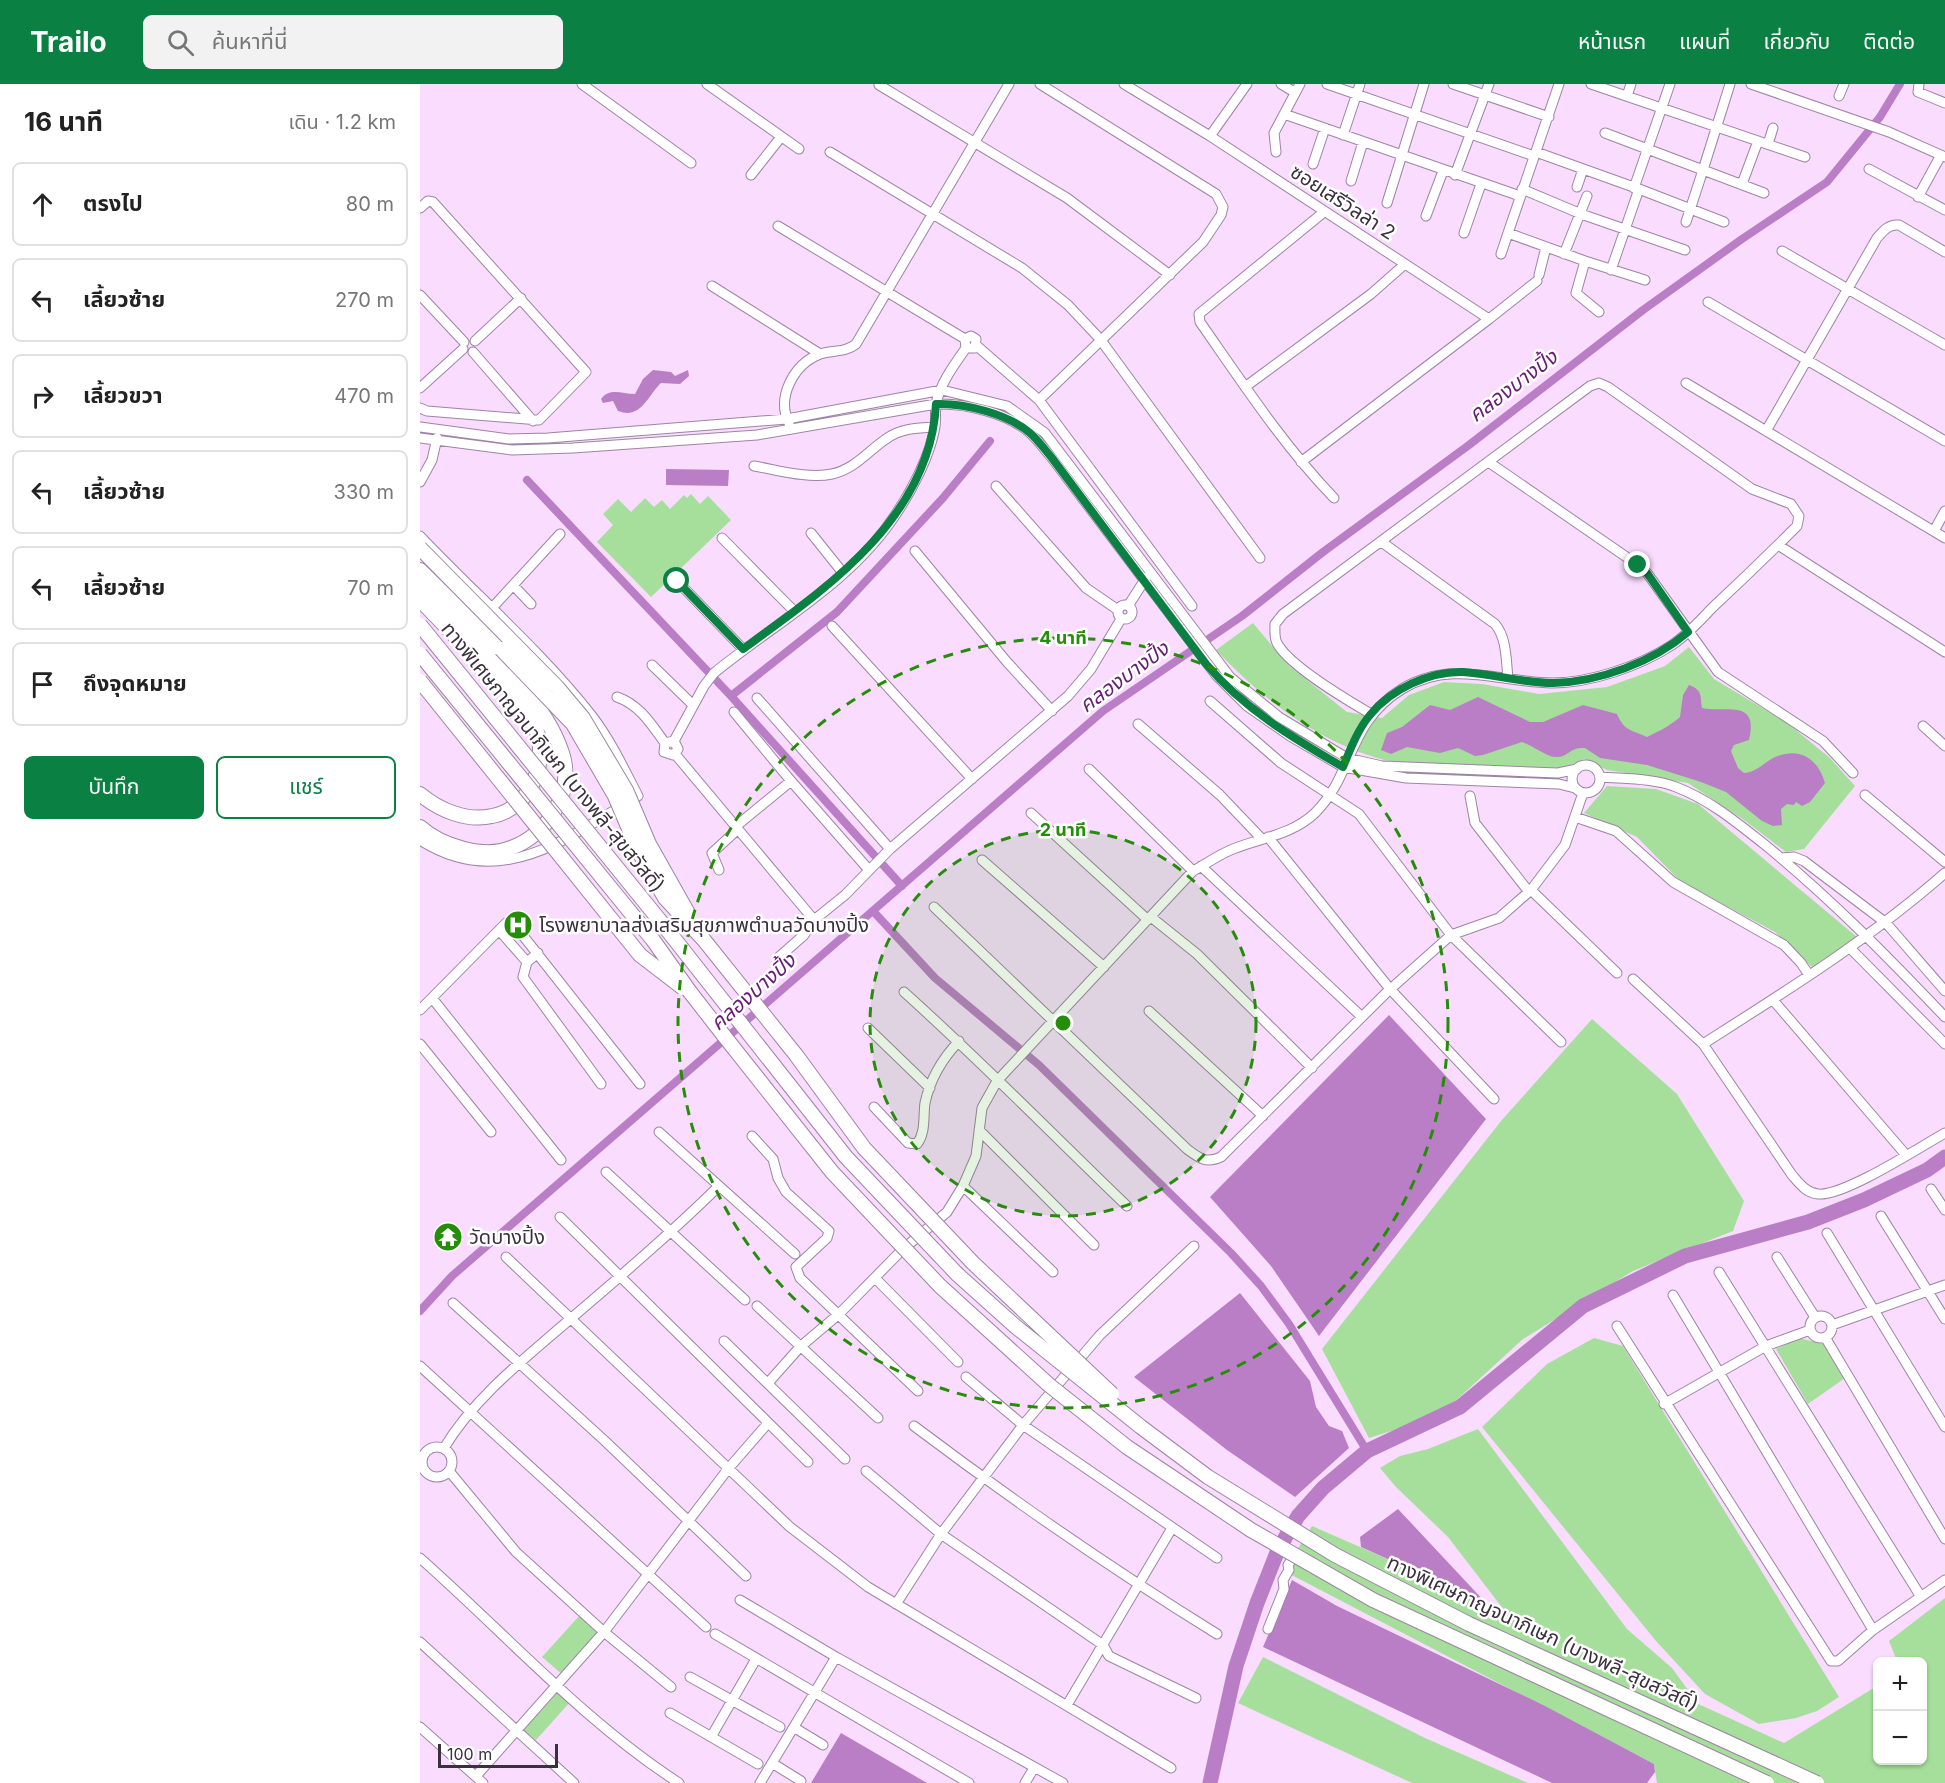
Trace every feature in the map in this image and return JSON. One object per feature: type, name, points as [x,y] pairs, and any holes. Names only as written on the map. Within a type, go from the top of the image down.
[{"type":"highway","points":[[420,548],[556,687],[583,718],[605,751],[626,790],[649,844],[704,940]]},
{"type":"highway","points":[[420,570],[573,724],[609,786],[660,889],[796,1055],[864,1148],[973,1263],[1071,1354],[1141,1427]]},
{"type":"highway","points":[[420,586],[516,681],[537,706],[553,731],[563,754],[565,773],[565,789],[546,824],[527,840],[509,849],[484,852],[456,846],[420,827]]},
{"type":"highway","points":[[420,600],[515,697],[528,714],[540,748],[538,775],[532,786],[512,808],[501,814],[490,817],[466,816],[445,810],[420,794]]},
{"type":"highway","name":"ทางพิเศษกาญจนาภิเษก (บางพลี-สุขสวัสดิ์)","points":[[420,625],[661,922],[846,1157],[957,1274],[1015,1326],[1209,1478],[1335,1555],[1469,1624],[1817,1783]]},
{"type":"highway","name":"ทางพิเศษกาญจนาภิเษก (บางพลี-สุขสวัสดิ์)","points":[[420,654],[653,940],[690,992],[832,1172],[940,1286],[1049,1385],[1127,1447],[1196,1496],[1294,1556],[1373,1600],[1767,1783]]},
{"type":"highway","points":[[420,681],[633,947],[662,974],[690,992]]},
{"type":"street","points":[[582,84],[691,163]]},
{"type":"street","points":[[707,84],[799,149]]},
{"type":"street","points":[[793,430],[787,420],[786,392],[790,381],[797,370],[820,354],[844,350],[855,344],[1010,84]]},
{"type":"street","points":[[1039,400],[1100,339],[1203,243],[1221,215],[1222,200],[1206,187],[1040,84]]},
{"type":"street","name":"ซอยเสรีวิลล่า 2","points":[[1124,84],[1210,136],[1489,319]]},
{"type":"street","points":[[1210,136],[1247,84]]},
{"type":"street","points":[[1281,84],[1291,90]]},
{"type":"street","points":[[1276,152],[1274,134],[1299,84]]},
{"type":"street","points":[[1327,84],[1470,136],[1583,169],[1724,222]]},
{"type":"street","points":[[1343,135],[1360,84]]},
{"type":"street","points":[[1387,203],[1424,84]]},
{"type":"street","points":[[1453,84],[1548,117]]},
{"type":"street","points":[[1455,175],[1489,84]]},
{"type":"street","points":[[1501,254],[1559,84]]},
{"type":"street","points":[[1591,84],[1805,157]]},
{"type":"street","points":[[1627,96],[1631,84]]},
{"type":"street","points":[[1611,270],[1670,84]]},
{"type":"street","points":[[1686,222],[1730,84]]},
{"type":"street","points":[[1750,84],[1889,132],[1943,156],[1918,197]]},
{"type":"street","points":[[1839,96],[1844,84]]},
{"type":"street","points":[[1919,84],[1918,92],[1945,103]]},
{"type":"street","points":[[879,85],[1067,198],[1170,275]]},
{"type":"street","points":[[1284,114],[1480,184],[1521,193],[1685,250]]},
{"type":"street","points":[[1313,164],[1325,128]]},
{"type":"street","points":[[1768,144],[1773,128]]},
{"type":"street","points":[[1605,133],[1764,194]]},
{"type":"street","points":[[751,175],[781,137]]},
{"type":"street","points":[[1742,184],[1758,141]]},
{"type":"street","points":[[1351,181],[1363,142]]},
{"type":"street","points":[[830,152],[1022,268],[1068,305],[1100,339],[1260,558]]},
{"type":"street","points":[[1577,187],[1583,169]]},
{"type":"street","points":[[1869,169],[1945,210]]},
{"type":"street","points":[[1426,216],[1443,171]]},
{"type":"street","points":[[1464,233],[1480,184]]},
{"type":"street","points":[[1564,254],[1587,196]]},
{"type":"street","points":[[420,208],[428,201],[433,202],[586,372],[544,417],[533,421],[427,411],[420,408]]},
{"type":"street","points":[[1324,212],[1199,314],[1200,322],[1245,387],[1301,462],[1334,498]]},
{"type":"street","points":[[1766,431],[1850,289],[1877,237],[1893,224],[1915,233],[1945,252]]},
{"type":"street","points":[[778,226],[887,291],[966,344],[971,350],[977,346],[1039,400],[1192,606]]},
{"type":"street","points":[[1508,233],[1645,280]]},
{"type":"street","points":[[1301,462],[1489,319],[1538,278],[1546,247]]},
{"type":"street","points":[[1782,251],[1945,345]]},
{"type":"street","points":[[1585,261],[1576,293],[1599,312]]},
{"type":"street","points":[[1245,387],[1371,294],[1405,264]]},
{"type":"street","points":[[712,286],[820,354]]},
{"type":"street","points":[[420,295],[533,421]]},
{"type":"street","points":[[420,388],[466,348],[476,347],[475,341],[521,298]]},
{"type":"street","points":[[1708,302],[1945,441]]},
{"type":"street","points":[[670,742],[704,686],[719,670],[843,573],[873,544],[896,514],[920,470],[935,428],[936,404],[951,369],[966,344]]},
{"type":"street","points":[[768,1383],[800,1347],[839,1314],[947,1212],[963,1186],[976,1156],[982,1108],[997,1081],[1197,868],[1213,858],[1301,824],[1330,795],[1371,714],[1401,690],[1432,675],[1461,672],[1554,683],[1606,674],[1660,652],[1688,632],[1778,545],[1797,526],[1799,516],[1791,504],[1752,489],[1599,383],[1590,386],[1383,543],[1283,614],[1275,624],[1277,643],[1292,658],[1317,680],[1371,714]]},
{"type":"street","points":[[1686,383],[1945,538]]},
{"type":"street","points":[[420,427],[509,439],[548,438],[787,420],[942,390],[1007,406],[1045,433],[1152,571],[1230,677],[1279,717],[1345,763],[1419,769],[1558,773],[1584,766],[1592,767],[1600,777],[1644,780],[1674,786],[1719,809],[1781,858],[1868,936],[1945,1017]]},
{"type":"street","points":[[420,438],[512,450],[573,448],[793,430],[936,404],[952,403],[989,412],[1029,432],[1052,458],[1206,664],[1247,706],[1290,736],[1345,763],[1406,778],[1559,783],[1579,790],[1595,789],[1600,777]]},
{"type":"street","points":[[754,466],[818,475],[833,474],[857,463],[887,438],[900,432],[935,428]]},
{"type":"street","points":[[420,482],[432,460],[438,430]]},
{"type":"street","points":[[1490,463],[1638,565],[1647,573],[1718,672],[1823,741],[1853,773]]},
{"type":"street","points":[[996,486],[1086,588],[1120,614]]},
{"type":"street","points":[[1934,531],[1945,511]]},
{"type":"street","points":[[811,533],[843,573]]},
{"type":"street","points":[[492,608],[560,534]]},
{"type":"street","points":[[420,537],[556,674],[592,717],[618,756],[638,796],[540,851],[509,861],[483,863],[456,857],[420,840]]},
{"type":"street","points":[[722,538],[795,612]]},
{"type":"street","points":[[1383,543],[1495,624],[1501,631],[1508,678]]},
{"type":"street","points":[[1778,545],[1945,652]]},
{"type":"street","points":[[915,551],[1007,662],[1052,711]]},
{"type":"street","points":[[779,957],[804,935],[813,920],[845,895],[888,851],[1052,711],[1091,669],[1122,606],[1128,606],[1152,571]]},
{"type":"street","points":[[677,581],[743,649]]},
{"type":"street","points":[[513,585],[531,604]]},
{"type":"street","points":[[832,626],[972,779]]},
{"type":"street","points":[[652,665],[693,705]]},
{"type":"street","points":[[617,698],[637,707],[678,748],[675,754],[813,920]]},
{"type":"street","points":[[757,698],[888,851]]},
{"type":"street","points":[[1210,701],[1259,746],[1359,814],[1451,935],[1561,1042]]},
{"type":"street","points":[[734,711],[790,782],[871,868]]},
{"type":"street","points":[[1138,724],[1220,795],[1265,838],[1390,989],[1494,1099]]},
{"type":"street","points":[[1923,726],[1945,746]]},
{"type":"street","points":[[1089,769],[1362,1017]]},
{"type":"street","points":[[934,907],[1187,1149],[1205,1161],[1221,1157],[1390,989],[1451,935],[1498,918],[1530,891],[1565,845],[1575,817],[1579,790],[1572,779],[1577,769]]},
{"type":"street","points":[[719,870],[712,853],[790,782]]},
{"type":"street","points":[[1865,795],[1945,862]]},
{"type":"street","points":[[1470,796],[1474,824],[1530,891],[1617,973]]},
{"type":"street","points":[[1031,813],[1149,918],[1197,954],[1311,1068]]},
{"type":"street","points":[[1575,817],[1616,831],[1672,882],[1784,945],[1809,975]]},
{"type":"street","points":[[1781,858],[1794,857],[1804,861],[1886,923],[1945,991]]},
{"type":"street","points":[[982,860],[1104,967]]},
{"type":"street","points":[[1703,1044],[1868,936],[1945,873]]},
{"type":"street","points":[[420,1010],[506,923],[513,923],[640,1084]]},
{"type":"street","points":[[499,930],[527,962]]},
{"type":"street","points":[[1850,948],[1945,1044]]},
{"type":"street","points":[[538,953],[527,962],[523,977],[601,1084]]},
{"type":"street","points":[[1633,979],[1703,1044],[1792,1174],[1809,1191],[1819,1194],[1831,1192],[1872,1175],[1945,1133]]},
{"type":"street","points":[[904,992],[959,1041],[997,1081],[1127,1206]]},
{"type":"street","points":[[432,998],[492,1070],[561,1160]]},
{"type":"street","points":[[1773,1000],[1906,1155]]},
{"type":"street","points":[[1149,1011],[1263,1116]]},
{"type":"street","points":[[868,1028],[930,1088]]},
{"type":"street","points":[[874,1107],[908,1143],[917,1144],[922,1138],[925,1102],[930,1088],[941,1062],[959,1041]]},
{"type":"street","points":[[420,1044],[491,1132]]},
{"type":"street","points":[[979,1130],[1094,1245]]},
{"type":"street","points":[[659,1132],[795,1254]]},
{"type":"street","points":[[752,1136],[773,1159],[781,1185],[786,1192],[828,1231],[827,1238],[801,1260],[796,1271],[918,1391]]},
{"type":"street","points":[[606,1172],[745,1300]]},
{"type":"street","points":[[444,1448],[469,1413],[518,1364],[672,1232],[719,1186]]},
{"type":"street","points":[[963,1186],[1053,1272]]},
{"type":"street","points":[[1931,1189],[1945,1210]]},
{"type":"street","points":[[1881,1216],[1945,1319]]},
{"type":"street","points":[[560,1217],[808,1462]]},
{"type":"street","points":[[1827,1233],[1945,1427]]},
{"type":"street","points":[[896,1604],[941,1534],[1023,1425],[1101,1335],[1194,1246]]},
{"type":"street","points":[[506,1257],[790,1527],[868,1587],[1171,1768]]},
{"type":"street","points":[[1777,1257],[1815,1317]]},
{"type":"street","points":[[1719,1272],[1921,1597]]},
{"type":"street","points":[[875,1278],[958,1362]]},
{"type":"street","points":[[1832,1325],[1875,1309],[1930,1293],[1945,1285]]},
{"type":"street","points":[[1673,1295],[1873,1630]]},
{"type":"street","points":[[453,1303],[605,1441],[747,1576]]},
{"type":"street","points":[[757,1306],[878,1418]]},
{"type":"street","points":[[1815,1317],[1825,1317],[1832,1325]]},
{"type":"street","points":[[1815,1317],[1810,1323],[1810,1330],[1818,1338],[1825,1337],[1832,1325]]},
{"type":"street","points":[[1617,1326],[1664,1404],[1832,1661],[1838,1661],[1873,1630],[1945,1580]]},
{"type":"street","points":[[1664,1404],[1766,1346],[1810,1330]]},
{"type":"street","points":[[1825,1337],[1945,1539]]},
{"type":"street","points":[[724,1341],[845,1459]]},
{"type":"street","points":[[420,1366],[706,1627]]},
{"type":"street","points":[[966,1377],[1023,1425],[1217,1558]]},
{"type":"street","points":[[476,1776],[604,1632],[728,1469],[768,1423]]},
{"type":"street","points":[[914,1426],[982,1478],[1136,1584],[1216,1634]]},
{"type":"street","points":[[444,1448],[452,1459],[449,1471],[437,1477],[422,1474],[423,1449],[444,1448]]},
{"type":"street","points":[[449,1471],[516,1552],[604,1632],[671,1687]]},
{"type":"street","points":[[866,1471],[941,1534],[1103,1646],[1109,1656],[1196,1698]]},
{"type":"street","points":[[1067,1705],[1103,1646],[1136,1584],[1172,1528]]},
{"type":"street","points":[[1268,1629],[1284,1589],[1283,1580],[1289,1570],[1288,1565],[1294,1556]]},
{"type":"street","points":[[420,1558],[631,1749],[679,1783]]},
{"type":"street","points":[[740,1600],[836,1657],[1063,1783]]},
{"type":"street","points":[[715,1634],[969,1783]]},
{"type":"street","points":[[420,1642],[517,1728],[574,1783]]},
{"type":"street","points":[[760,1783],[836,1657]]},
{"type":"street","points":[[711,1737],[756,1659]]},
{"type":"street","points":[[690,1677],[780,1727]]},
{"type":"street","points":[[670,1713],[758,1764]]},
{"type":"street","points":[[420,1727],[483,1783]]},
{"type":"street","points":[[795,1728],[823,1745]]},
{"type":"street","points":[[772,1763],[801,1781]]},
{"type":"street","points":[[1025,1783],[1034,1768]]},
{"type":"green space","points":[[691,494],[700,504],[708,496],[731,520],[651,597],[597,542],[613,525],[603,514],[618,499],[631,512],[645,498],[654,507],[662,500],[670,509],[684,495],[687,498]]},
{"type":"green space","points":[[1253,623],[1288,665],[1347,712],[1382,718],[1409,695],[1444,682],[1482,684],[1539,694],[1607,687],[1665,666],[1689,647],[1714,679],[1786,722],[1830,758],[1855,786],[1804,849],[1786,852],[1744,820],[1688,783],[1607,770],[1584,759],[1563,768],[1392,762],[1342,745],[1296,719],[1254,687],[1216,650]]},
{"type":"green space","points":[[1607,786],[1656,789],[1698,804],[1857,937],[1813,968],[1775,932],[1681,882],[1637,837],[1584,813]]},
{"type":"green space","points":[[1592,1019],[1677,1094],[1744,1201],[1733,1231],[1633,1271],[1523,1339],[1439,1416],[1369,1438],[1322,1349],[1501,1121]]},
{"type":"green space","points":[[1594,1338],[1623,1346],[1839,1697],[1817,1711],[1796,1718],[1759,1724],[1705,1694],[1656,1641],[1482,1427],[1547,1364]]},
{"type":"green space","points":[[1799,1338],[1823,1344],[1845,1378],[1808,1404],[1776,1349]]},
{"type":"green space","points":[[1478,1429],[1627,1629],[1672,1668],[1688,1690],[1683,1697],[1784,1743],[1873,1688],[1873,1765],[1927,1765],[1927,1657],[1895,1657],[1889,1641],[1945,1598],[1945,1783],[1657,1783],[1654,1764],[1284,1571],[1312,1526],[1504,1610],[1448,1537],[1396,1487],[1380,1468],[1400,1456],[1428,1449]]},
{"type":"green space","points":[[580,1615],[601,1633],[563,1675],[542,1657]]},
{"type":"green space","points":[[1263,1657],[1425,1738],[1528,1783],[1412,1783],[1238,1703]]},
{"type":"green space","points":[[559,1691],[571,1701],[536,1740],[524,1730]]},
{"type":"shaded area","points":[[653,370],[671,372],[675,376],[688,370],[689,376],[680,384],[661,383],[643,405],[633,412],[618,411],[613,401],[603,403],[601,399],[608,393],[635,394],[643,379]]},
{"type":"shaded area","points":[[666,469],[729,470],[728,486],[666,485]]},
{"type":"shaded area","points":[[1689,685],[1699,691],[1702,708],[1738,710],[1749,718],[1751,727],[1749,740],[1734,745],[1731,751],[1738,768],[1744,773],[1754,770],[1773,758],[1787,754],[1802,755],[1814,762],[1825,783],[1810,802],[1802,806],[1796,802],[1794,805],[1787,804],[1781,809],[1782,825],[1773,826],[1762,821],[1726,792],[1647,765],[1600,758],[1585,748],[1576,749],[1558,757],[1549,756],[1522,742],[1475,756],[1458,748],[1440,753],[1407,747],[1391,754],[1381,750],[1387,733],[1402,727],[1430,705],[1450,710],[1478,697],[1530,722],[1543,722],[1583,705],[1617,714],[1626,727],[1647,737],[1680,717],[1683,695]]},
{"type":"shaded area","points":[[1389,1015],[1486,1119],[1319,1336],[1271,1266],[1210,1197]]},
{"type":"shaded area","points":[[1240,1293],[1310,1381],[1316,1407],[1329,1426],[1342,1431],[1349,1448],[1295,1497],[1227,1450],[1134,1377]]},
{"type":"shaded area","points":[[1398,1509],[1486,1603],[1361,1547],[1360,1537]]},
{"type":"shaded area","points":[[1292,1580],[1337,1606],[1543,1705],[1654,1764],[1655,1772],[1647,1783],[1552,1783],[1263,1647]]},
{"type":"shaded area","points":[[841,1733],[927,1783],[811,1783]]},
{"type":"waterway","name":"คลองบางปิ้ง","points":[[420,1311],[452,1276],[1103,711],[1242,616],[1643,310],[1827,182],[1880,117],[1900,84]]},
{"type":"waterway","points":[[731,696],[837,612],[943,498],[990,441]]},
{"type":"waterway","points":[[527,480],[731,696],[902,886]]},
{"type":"waterway","points":[[873,911],[935,978],[1039,1065],[1231,1253],[1261,1286],[1289,1324],[1367,1451]]},
{"type":"waterway","points":[[1210,1783],[1236,1666],[1257,1603],[1278,1550],[1298,1516],[1323,1488],[1367,1451],[1460,1407],[1583,1306],[1685,1256],[1808,1222],[1864,1200],[1927,1170],[1945,1157]]},
{"type":"place","name":"โรงพยาบาลส่งเสริมสุขภาพตำบลวัดบางปิ้ง","points":[[518,925]]},
{"type":"place","name":"วัดบางปิ้ง","points":[[448,1237]]},
{"type":"route","points":[[677,581],[743,649],[795,612],[843,573],[873,544],[896,514],[920,470],[935,428],[936,404],[952,403],[989,412],[1029,432],[1052,458],[1206,664],[1231,692],[1290,736],[1343,767],[1371,714],[1401,690],[1425,677],[1461,672],[1537,682],[1564,682],[1606,674],[1644,660],[1674,644],[1688,632],[1647,573],[1638,565]]}]
